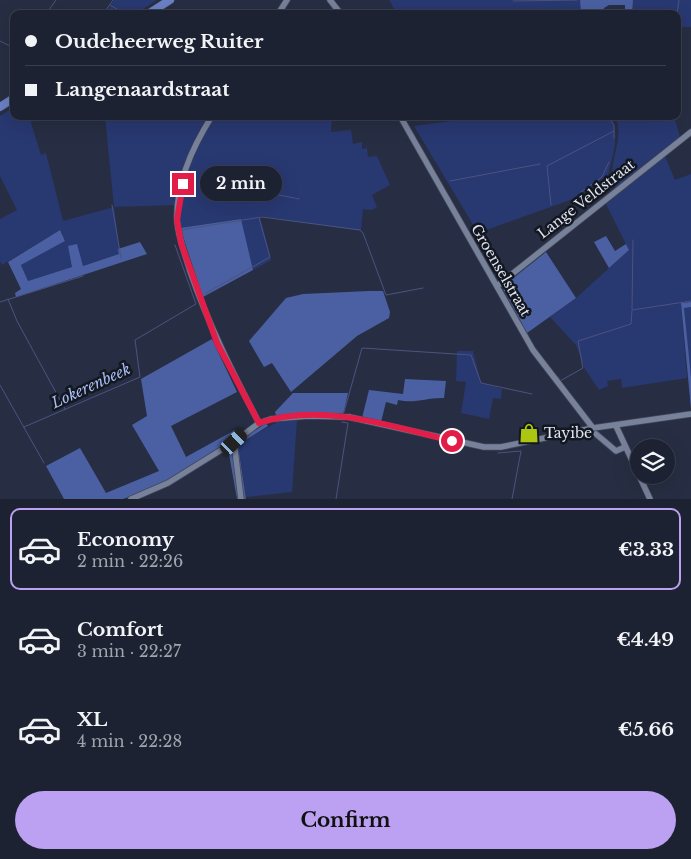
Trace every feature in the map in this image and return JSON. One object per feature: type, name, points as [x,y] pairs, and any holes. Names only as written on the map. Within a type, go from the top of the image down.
[{"type":"main road","points":[[154,10],[170,0]]},
{"type":"street","points":[[330,0],[338,10]]},
{"type":"street","points":[[210,120],[187,166],[178,202],[177,220],[181,243],[217,343],[259,423]]},
{"type":"street","name":"Groenselstraat","points":[[402,120],[533,350],[595,431],[616,451],[625,447]]},
{"type":"street","name":"Lange Veldstraat","points":[[497,286],[691,132]]},
{"type":"street","points":[[131,499],[168,484],[234,442],[259,423],[281,417],[349,417],[484,447],[501,447],[691,414]]},
{"type":"street","points":[[616,426],[650,499]]},
{"type":"street","points":[[234,442],[241,499]]},
{"type":"shaded area","points":[[114,0],[157,0],[141,10],[108,10]]},
{"type":"shaded area","points":[[389,0],[580,0],[581,10],[395,10]]},
{"type":"shaded area","points":[[580,0],[633,0],[632,10],[625,10],[625,5],[609,5],[603,10],[581,10]]},
{"type":"shaded area","points":[[633,0],[691,0],[691,27],[681,27],[681,10],[632,10]]},
{"type":"shaded area","points":[[10,110],[10,120],[30,120],[41,155],[46,153],[63,221],[114,207],[120,254],[82,266],[68,246],[73,267],[28,281],[21,265],[65,241],[60,230],[2,265],[0,261],[0,219],[17,210],[0,176],[0,116]]},
{"type":"shaded area","points":[[105,120],[205,121],[194,141],[186,162],[175,205],[114,207]]},
{"type":"shaded area","points":[[213,120],[332,120],[331,132],[351,130],[353,144],[362,142],[362,149],[367,148],[368,157],[377,156],[390,185],[372,195],[377,207],[372,210],[363,209],[361,231],[260,216],[271,260],[253,270],[240,219],[180,228],[181,199],[184,184],[201,142]]},
{"type":"shaded area","points":[[458,120],[612,120],[615,137],[608,175],[573,199],[478,233],[414,126]]},
{"type":"shaded area","points":[[616,120],[675,120],[680,137],[617,189],[613,182],[612,174],[618,125]]},
{"type":"shaded area","points":[[665,156],[675,180],[691,174],[691,302],[681,303],[687,378],[622,388],[621,379],[607,381],[608,386],[599,390],[585,369],[576,345],[550,317],[576,298],[629,250],[606,204]]},
{"type":"shaded area","points":[[241,219],[253,270],[203,297],[180,228]]},
{"type":"shaded area","points":[[60,230],[65,241],[21,265],[28,281],[72,267],[68,246],[77,244],[83,266],[119,254],[118,249],[140,242],[147,254],[16,297],[15,293],[21,289],[8,262]]},
{"type":"shaded area","points":[[606,236],[615,251],[626,244],[629,250],[609,268],[594,242]]},
{"type":"shaded area","points":[[546,252],[576,298],[527,333],[502,287]]},
{"type":"shaded area","points":[[383,291],[390,312],[389,318],[357,336],[291,392],[272,363],[264,367],[249,341],[286,298],[303,294]]},
{"type":"shaded area","points":[[691,302],[691,307],[684,308],[691,377],[691,409],[681,303]]},
{"type":"shaded area","points":[[684,307],[691,307],[691,377],[690,377]]},
{"type":"shaded area","points":[[212,339],[237,392],[171,426],[186,457],[235,430],[237,435],[225,442],[228,449],[266,423],[268,426],[238,445],[246,499],[237,499],[229,454],[225,451],[151,489],[123,499],[64,499],[46,466],[80,448],[106,493],[159,471],[132,425],[147,416],[141,379]]},
{"type":"shaded area","points":[[457,351],[473,351],[481,383],[502,389],[501,399],[493,398],[489,419],[461,413],[466,382],[456,381]]},
{"type":"shaded area","points":[[405,379],[446,381],[444,398],[410,401],[398,400],[397,405],[386,402],[381,422],[362,418],[369,390],[403,394]]},
{"type":"shaded area","points":[[293,393],[348,393],[343,415],[276,415],[275,412]]},
{"type":"shaded area","points":[[297,420],[292,492],[246,497],[238,444],[279,421]]},
{"type":"waterway","points":[[49,10],[56,0]]},
{"type":"waterway","points":[[106,10],[113,0]]},
{"type":"waterway","points":[[513,1],[577,0]]},
{"type":"waterway","points":[[678,10],[679,0]]},
{"type":"waterway","points":[[110,5],[118,10]]},
{"type":"waterway","points":[[0,41],[10,46]]},
{"type":"waterway","points":[[611,120],[614,125],[614,138]]},
{"type":"waterway","points":[[551,205],[547,166],[614,131]]},
{"type":"waterway","points":[[581,192],[602,177],[609,162]]},
{"type":"waterway","points":[[450,181],[540,164]]},
{"type":"waterway","points":[[244,188],[299,199]]},
{"type":"waterway","points":[[112,205],[121,258]]},
{"type":"waterway","name":"Lokerenbeek","points":[[181,230],[262,217],[360,230],[363,233],[386,295],[423,288]]},
{"type":"waterway","points":[[206,293],[270,257],[259,218]]},
{"type":"waterway","points":[[632,309],[633,240]]},
{"type":"waterway","name":"Lokerenbeek","points":[[24,427],[140,377],[135,340],[196,304],[175,245]]},
{"type":"waterway","points":[[0,302],[83,276]]},
{"type":"waterway","points":[[8,299],[17,321],[65,409]]},
{"type":"waterway","points":[[558,377],[560,381],[583,368],[578,341],[631,324],[632,310],[691,301]]},
{"type":"waterway","points":[[344,412],[362,348],[471,355],[481,383],[532,394]]},
{"type":"waterway","name":"Lokerenbeek","points":[[0,385],[44,463]]},
{"type":"waterway","points":[[336,499],[348,423],[342,422]]},
{"type":"waterway","points":[[498,453],[521,451],[512,499]]},
{"type":"place","name":"Tayibe","points":[[529,433]]},
{"type":"route","points":[[183,184],[178,202],[177,220],[181,243],[217,343],[259,423],[281,417],[349,417],[452,441]]}]
